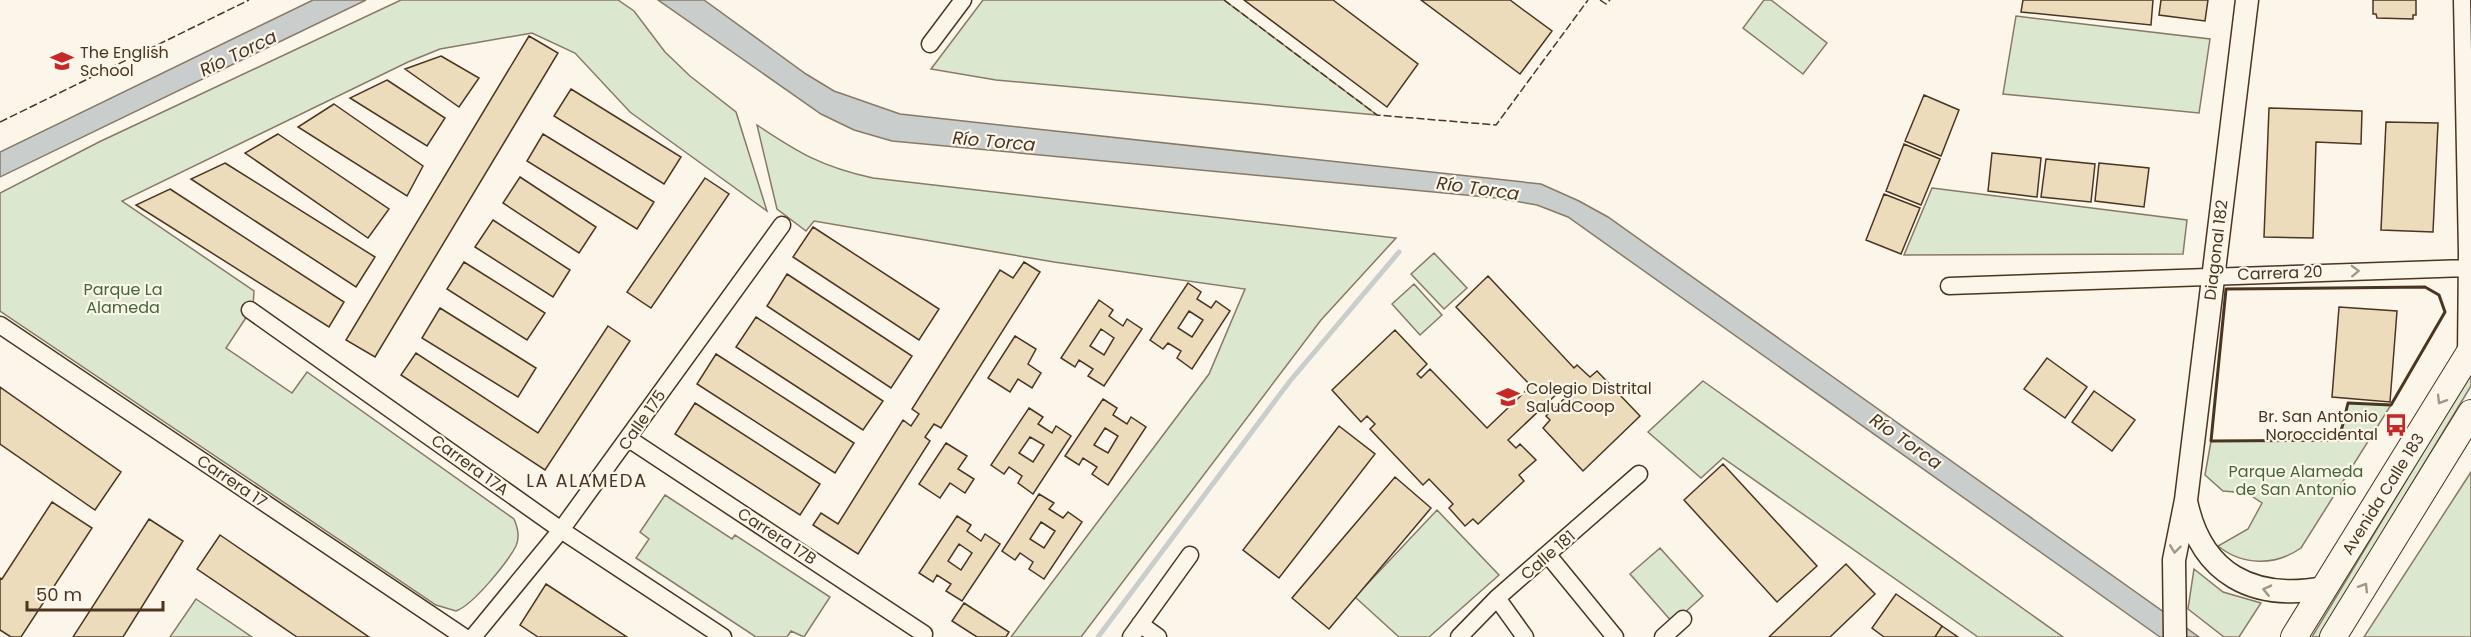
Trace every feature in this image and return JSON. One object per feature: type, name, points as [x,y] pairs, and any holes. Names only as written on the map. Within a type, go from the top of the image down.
[{"type":"main road","name":"Avenida Calle 183","points":[[2294,637],[2469,354]]},
{"type":"main road","name":"Avenida Calle 183","points":[[2333,637],[2471,413]]},
{"type":"street","points":[[930,44],[963,0]]},
{"type":"street","name":"Diagonal 182","points":[[2175,637],[2172,599],[2174,560],[2186,500],[2247,0]]},
{"type":"street","points":[[2462,0],[2469,259],[2469,354]]},
{"type":"street","name":"Calle 175","points":[[472,637],[561,530],[782,225]]},
{"type":"street","name":"Carrera 20","points":[[1949,286],[2213,275],[2469,259]]},
{"type":"street","name":"Carrera 17A","points":[[250,310],[561,530],[723,637]]},
{"type":"street","name":"Carrera 17","points":[[0,326],[464,637]]},
{"type":"street","name":"Carrera 17B","points":[[629,439],[924,634]]},
{"type":"street","name":"Calle 181","points":[[1459,637],[1497,598],[1639,474]]},
{"type":"street","name":"Diagonal 182","points":[[2186,500],[2196,534],[2217,564],[2231,575],[2247,584],[2282,593],[2324,588]]},
{"type":"street","points":[[1158,637],[1135,631],[1190,555]]},
{"type":"street","points":[[1548,555],[1615,637]]},
{"type":"street","points":[[1497,598],[1526,637]]},
{"type":"street","points":[[1663,637],[1683,620]]},
{"type":"green space","name":"Parque La Alameda","points":[[401,0],[618,0],[634,11],[665,52],[690,76],[736,112],[767,211],[630,112],[575,53],[532,33],[440,49],[408,62],[122,201],[254,291],[253,307],[226,348],[292,393],[307,372],[514,519],[518,536],[512,553],[480,592],[456,611],[436,605],[0,311],[0,193],[99,142]]},
{"type":"green space","points":[[983,0],[1224,0],[1377,115],[996,80],[931,69]]},
{"type":"green space","points":[[1764,0],[1771,0],[1827,43],[1803,74],[1743,28]]},
{"type":"green space","points":[[2016,16],[2210,39],[2199,113],[2003,94]]},
{"type":"green space","points":[[757,125],[786,144],[825,164],[873,178],[1396,238],[1321,320],[1081,637],[1011,637],[1209,374],[1245,289],[1054,262],[814,221],[806,231],[777,209]]},
{"type":"green space","points":[[1932,188],[2187,220],[2183,254],[1904,255]]},
{"type":"green space","points":[[1434,253],[1467,288],[1444,309],[1411,274]]},
{"type":"green space","points":[[1414,284],[1442,315],[1420,335],[1392,304]]},
{"type":"green space","points":[[2471,373],[2471,386],[2319,637],[2312,637]]},
{"type":"green space","points":[[1703,381],[2063,637],[1978,637],[1723,458],[1701,478],[1648,432]]},
{"type":"green space","name":"Parque Alameda de San Antonio","points":[[2348,403],[2391,405],[2301,548],[2281,558],[2259,561],[2238,557],[2218,546],[2248,529],[2262,503],[2247,493],[2223,491],[2205,475],[2211,441],[2338,440]]},
{"type":"green space","points":[[2471,472],[2471,637],[2364,637]]},
{"type":"green space","points":[[665,495],[732,539],[735,535],[830,597],[804,637],[791,631],[787,637],[756,637],[636,558],[649,539],[640,532]]},
{"type":"green space","points":[[1437,510],[1499,575],[1429,637],[1399,637],[1355,597]]},
{"type":"green space","points":[[1660,548],[1703,596],[1673,623],[1630,574]]},
{"type":"green space","points":[[2194,569],[2223,592],[2261,603],[2239,637],[2224,637],[2188,609]]},
{"type":"green space","points":[[196,599],[252,637],[170,637]]},
{"type":"water","name":"Río Torca","points":[[313,0],[366,0],[0,177],[0,152]]},
{"type":"water","name":"Río Torca","points":[[658,0],[704,0],[806,74],[834,91],[900,114],[1541,184],[1608,217],[2199,637],[2160,637],[1568,217],[1537,205],[1497,198],[892,141],[854,130],[821,114]]},
{"type":"building","points":[[1244,0],[1333,0],[1418,64],[1387,107]]},
{"type":"building","points":[[1421,0],[1510,0],[1552,31],[1520,74]]},
{"type":"building","points":[[2023,0],[2153,0],[2151,25],[2021,12]]},
{"type":"building","points":[[2161,0],[2208,0],[2205,21],[2159,15]]},
{"type":"building","points":[[2373,0],[2416,0],[2416,15],[2413,15],[2413,19],[2377,18],[2376,14],[2373,14]]},
{"type":"building","points":[[529,36],[558,53],[375,357],[346,340]]},
{"type":"building","points":[[441,56],[479,78],[459,107],[405,69]]},
{"type":"building","points":[[387,80],[445,118],[427,146],[350,98]]},
{"type":"building","points":[[571,89],[681,157],[664,184],[554,116]]},
{"type":"building","points":[[1924,95],[1959,110],[1941,156],[1905,141]]},
{"type":"building","points":[[334,104],[423,166],[407,196],[298,127]]},
{"type":"building","points":[[2269,108],[2362,111],[2361,144],[2316,142],[2313,238],[2264,237]]},
{"type":"building","points":[[2386,122],[2438,123],[2433,232],[2381,230]]},
{"type":"building","points":[[278,134],[389,209],[368,238],[245,153]]},
{"type":"building","points":[[543,134],[654,202],[637,229],[527,161]]},
{"type":"building","points":[[1904,144],[1940,159],[1921,205],[1886,191]]},
{"type":"building","points":[[1992,153],[2041,158],[2037,197],[1988,191]]},
{"type":"building","points":[[2046,159],[2095,164],[2091,202],[2041,197]]},
{"type":"building","points":[[225,163],[375,257],[356,287],[191,179]]},
{"type":"building","points":[[2099,163],[2149,168],[2144,207],[2095,201]]},
{"type":"building","points":[[520,177],[596,227],[579,253],[503,203]]},
{"type":"building","points":[[705,178],[729,194],[651,308],[627,292]]},
{"type":"building","points":[[170,189],[344,302],[329,327],[136,205]]},
{"type":"building","points":[[1884,194],[1920,208],[1901,254],[1866,240]]},
{"type":"building","points":[[493,220],[570,270],[553,297],[475,247]]},
{"type":"building","points":[[813,227],[939,309],[919,340],[793,257]]},
{"type":"building","points":[[464,262],[545,313],[527,340],[447,289]]},
{"type":"building","points":[[1024,262],[1040,272],[941,428],[934,424],[925,437],[930,441],[858,554],[813,525],[821,513],[838,524],[903,420],[911,426],[919,414],[912,409],[1000,270],[1013,278]]},
{"type":"building","points":[[787,274],[912,356],[891,388],[767,306]]},
{"type":"building","points":[[1488,276],[1574,368],[1577,365],[1590,377],[1597,371],[1640,416],[1583,471],[1543,428],[1550,420],[1546,416],[1567,396],[1561,390],[1508,440],[1516,448],[1520,444],[1536,460],[1519,475],[1524,481],[1478,524],[1473,519],[1465,526],[1449,508],[1453,504],[1429,479],[1423,485],[1370,429],[1375,424],[1367,416],[1361,422],[1332,390],[1395,330],[1427,364],[1417,374],[1421,378],[1430,369],[1487,428],[1531,386],[1456,307]]},
{"type":"building","points":[[1188,283],[1201,292],[1197,299],[1211,308],[1216,301],[1230,311],[1192,369],[1177,358],[1181,351],[1168,343],[1163,349],[1150,340]],"holes":[[[1189,311],[1203,320],[1192,337],[1178,328]]]},
{"type":"building","points":[[1099,300],[1113,310],[1109,316],[1123,326],[1127,319],[1142,329],[1104,386],[1088,376],[1093,369],[1079,360],[1075,367],[1061,358]],"holes":[[[1101,329],[1114,338],[1104,355],[1090,346]]]},
{"type":"building","points":[[2339,307],[2397,311],[2390,402],[2332,397]]},
{"type":"building","points":[[440,308],[536,368],[518,397],[422,338]]},
{"type":"building","points":[[756,317],[883,401],[863,430],[736,347]]},
{"type":"building","points":[[608,326],[630,341],[545,470],[401,375],[416,353],[538,433]]},
{"type":"building","points":[[1015,336],[1036,349],[1028,364],[1041,373],[1032,388],[1018,379],[1010,392],[988,378]]},
{"type":"building","points":[[716,354],[854,443],[835,473],[697,384]]},
{"type":"building","points":[[2047,358],[2087,387],[2065,418],[2024,389]]},
{"type":"building","points":[[0,387],[121,472],[95,510],[0,444]]},
{"type":"building","points":[[2094,391],[2135,420],[2112,451],[2072,422]]},
{"type":"building","points":[[1103,399],[1117,408],[1113,415],[1127,424],[1131,417],[1146,427],[1108,485],[1092,474],[1097,467],[1083,458],[1079,465],[1065,456]],"holes":[[[1105,428],[1118,436],[1108,453],[1094,445]]]},
{"type":"building","points":[[695,403],[820,484],[800,515],[675,434]]},
{"type":"building","points":[[1029,408],[1043,417],[1038,424],[1052,433],[1056,426],[1071,436],[1033,494],[1018,483],[1022,476],[1009,467],[1004,474],[991,465]],"holes":[[[1030,437],[1044,445],[1033,462],[1019,453]]]},
{"type":"building","points":[[1339,426],[1375,454],[1279,578],[1243,550]]},
{"type":"building","points":[[946,443],[967,456],[958,469],[974,479],[965,493],[950,483],[940,498],[919,484]]},
{"type":"building","points":[[1723,464],[1817,566],[1777,602],[1684,500]]},
{"type":"building","points":[[1395,477],[1431,508],[1329,629],[1292,598]]},
{"type":"building","points":[[1039,494],[1054,503],[1049,509],[1063,518],[1068,512],[1082,522],[1044,579],[1029,569],[1033,562],[1020,553],[1015,560],[1002,551]],"holes":[[[1041,522],[1055,531],[1044,548],[1030,539]]]},
{"type":"building","points":[[52,502],[92,528],[21,637],[11,637],[0,630],[0,578],[2,579]]},
{"type":"building","points":[[957,516],[971,525],[967,531],[981,541],[985,534],[1000,544],[962,601],[946,591],[951,584],[937,575],[933,582],[919,573]],"holes":[[[959,544],[972,553],[961,570],[948,561]]]},
{"type":"building","points":[[149,519],[183,541],[123,637],[73,637]]},
{"type":"building","points":[[220,535],[369,637],[297,637],[197,569]]},
{"type":"building","points":[[1846,564],[1875,594],[1830,637],[1769,637]]},
{"type":"building","points":[[546,584],[627,637],[538,637],[520,625]]},
{"type":"building","points":[[1896,594],[1942,626],[1935,637],[1884,637],[1872,628]]},
{"type":"building","points":[[964,603],[1009,632],[1006,637],[977,637],[952,621]]},
{"type":"building","points":[[1942,626],[1958,637],[1935,637]]},
{"type":"waterway","points":[[1098,637],[1290,381],[1399,252]]},
{"type":"fence","points":[[0,122],[249,0]]},
{"type":"fence","points":[[1224,0],[1377,115],[1496,125],[1588,0]]},
{"type":"fence","points":[[1600,0],[1606,4],[1610,0]]},
{"type":"wall","points":[[2425,287],[2439,295],[2445,312],[2391,405],[2348,403],[2339,440],[2211,441],[2226,289],[2425,287]]},
{"type":"place","name":"The English School","points":[[62,61]]},
{"type":"place","name":"Colegio Distrital SaludCoop","points":[[1508,397]]},
{"type":"place","name":"Br. San Antonio Noroccidental","points":[[2396,425]]},
{"type":"district","name":"LA ALAMEDA","points":[[587,480]]}]
